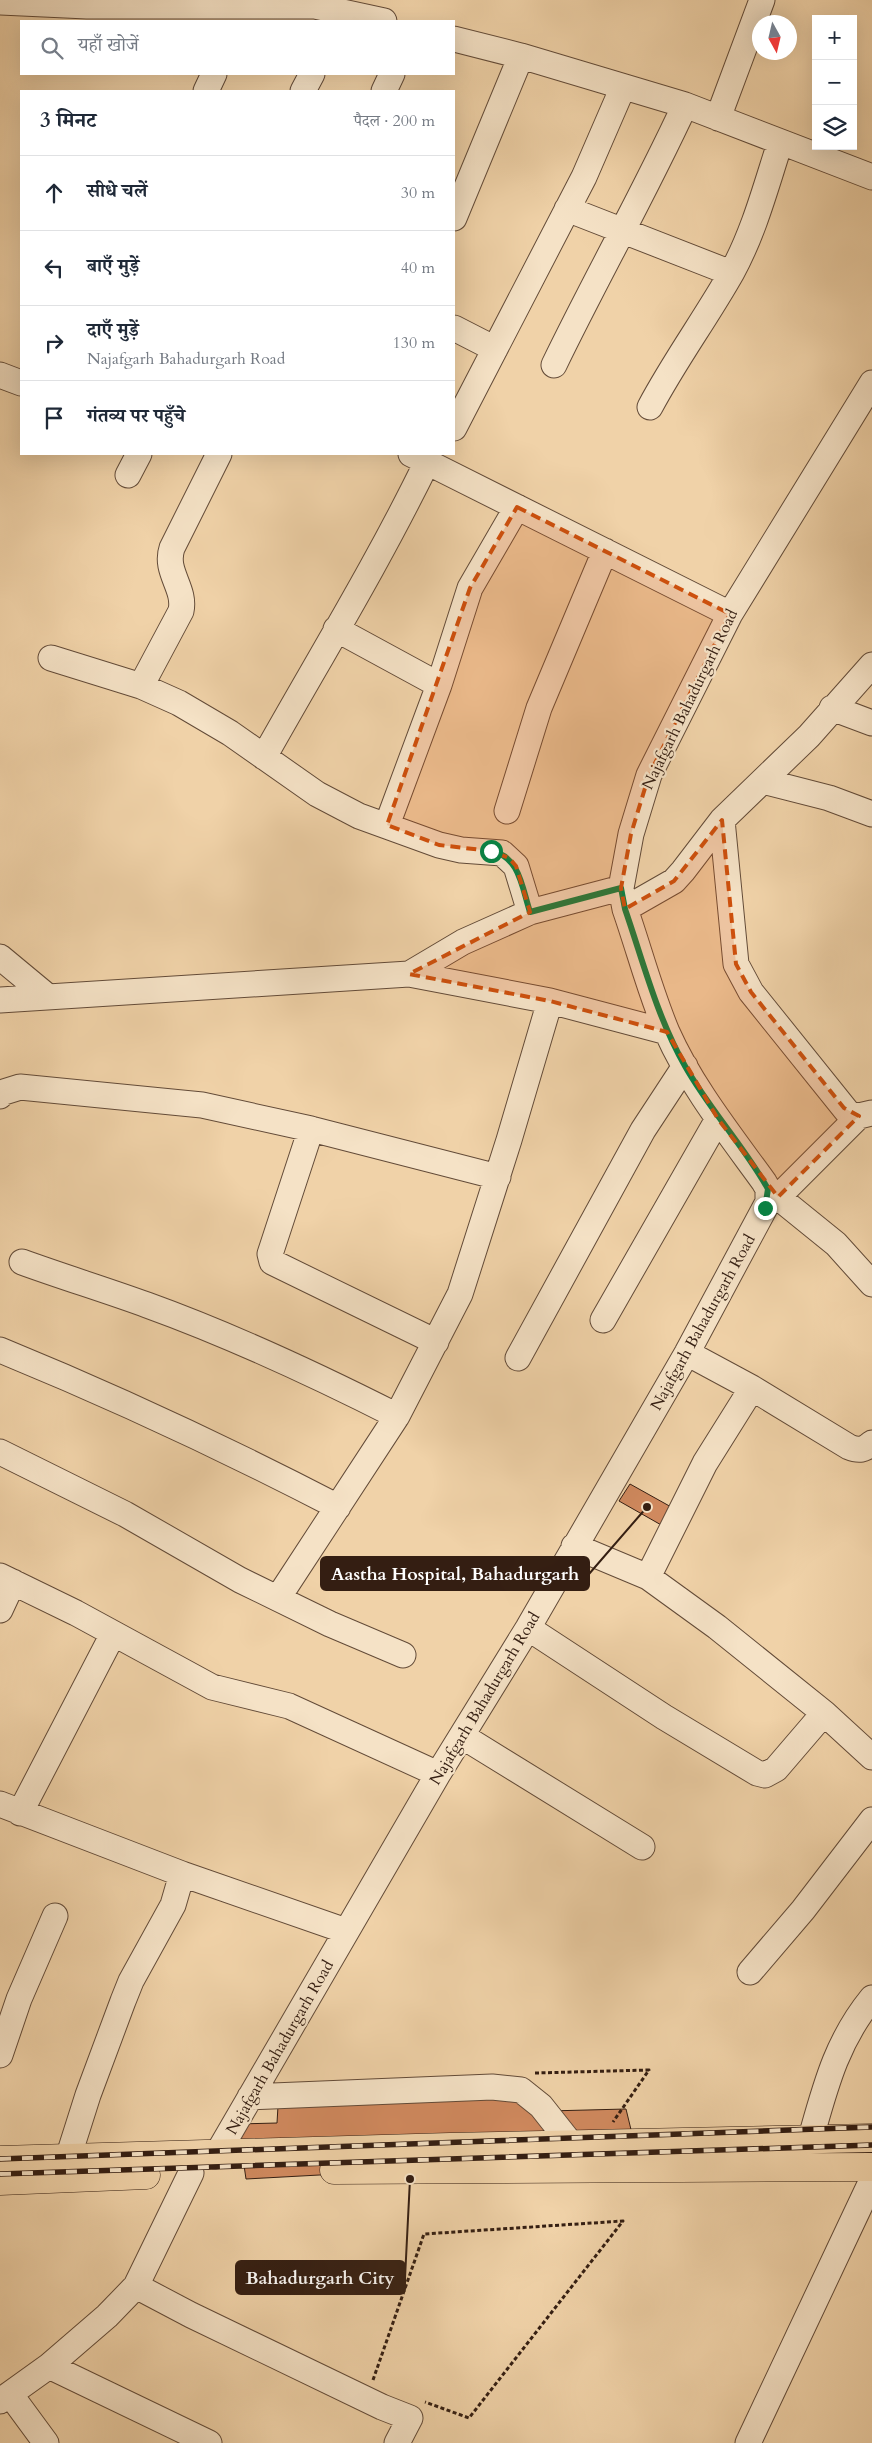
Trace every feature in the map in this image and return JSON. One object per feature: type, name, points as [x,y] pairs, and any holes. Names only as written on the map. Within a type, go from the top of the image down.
[{"type":"main road","points":[[0,2160],[216,2156],[571,2144],[810,2141],[872,2138]]},
{"type":"main road","points":[[0,2181],[191,2173],[449,2168],[872,2167]]},
{"type":"street","points":[[718,118],[762,0]]},
{"type":"street","points":[[0,2],[243,14],[315,3],[343,17],[374,20]]},
{"type":"street","points":[[455,38],[522,56],[684,106],[872,177]]},
{"type":"street","points":[[455,216],[522,56]]},
{"type":"street","points":[[206,90],[214,75]]},
{"type":"street","points":[[304,90],[311,75]]},
{"type":"street","points":[[384,90],[392,75]]},
{"type":"street","points":[[455,426],[567,209],[603,136],[623,87]]},
{"type":"street","points":[[554,365],[642,196],[684,106]]},
{"type":"street","points":[[650,407],[664,380],[731,273],[746,242],[780,143]]},
{"type":"street","points":[[567,209],[731,273]]},
{"type":"street","points":[[455,329],[495,349]]},
{"type":"street","points":[[0,376],[20,383]]},
{"type":"street","name":"Najafgarh Bahadurgarh Road","points":[[216,2156],[438,1774],[528,1628],[687,1353],[773,1193],[718,1119],[685,1066],[667,1032],[623,898],[631,834],[649,775],[730,614],[872,383]]},
{"type":"street","points":[[141,686],[180,611],[182,603],[169,557],[219,455]]},
{"type":"street","points":[[264,757],[336,628],[395,528],[428,459],[517,507],[730,614]]},
{"type":"street","points":[[386,825],[439,684],[470,588],[517,507]]},
{"type":"street","points":[[507,811],[540,708],[605,551]]},
{"type":"street","points":[[336,628],[439,684]]},
{"type":"street","points":[[51,658],[141,686],[210,720],[317,794],[359,816],[439,845],[461,850],[502,853],[516,866],[530,912]]},
{"type":"street","points":[[409,974],[463,942],[530,912],[623,898],[674,880],[722,820],[809,736],[872,665]]},
{"type":"street","points":[[832,708],[872,723]]},
{"type":"street","points":[[763,780],[829,798],[872,814]]},
{"type":"street","points":[[722,820],[736,964],[751,992],[849,1114],[866,1115]]},
{"type":"street","points":[[0,957],[47,996]]},
{"type":"street","points":[[0,1000],[200,989],[409,974],[550,1001],[667,1032]]},
{"type":"street","points":[[278,1598],[397,1416],[466,1280],[550,1001]]},
{"type":"street","points":[[518,1358],[643,1130],[685,1066]]},
{"type":"street","points":[[0,1096],[4,1092],[20,1088],[193,1104],[311,1129],[498,1177]]},
{"type":"street","points":[[866,1115],[773,1193],[836,1244],[872,1284]]},
{"type":"street","points":[[604,1320],[718,1119]]},
{"type":"street","points":[[311,1129],[270,1254],[272,1262],[436,1342]]},
{"type":"street","points":[[22,1262],[148,1305],[193,1323],[310,1372],[397,1416]]},
{"type":"street","points":[[0,1350],[96,1390],[272,1473],[338,1507]]},
{"type":"street","points":[[687,1353],[752,1388],[849,1447],[857,1450],[866,1449],[872,1443]]},
{"type":"street","points":[[648,1577],[705,1463],[752,1388]]},
{"type":"street","points":[[0,1452],[125,1514],[232,1576],[330,1624],[403,1655]]},
{"type":"street","points":[[574,1546],[648,1577],[717,1626],[824,1713],[872,1757]]},
{"type":"street","points":[[0,1610],[6,1579],[76,1613],[212,1687],[289,1706],[438,1774]]},
{"type":"street","points":[[528,1628],[664,1717],[757,1773],[765,1775],[776,1769],[824,1713]]},
{"type":"street","points":[[113,1634],[10,1808],[182,1874],[346,1932]]},
{"type":"street","points":[[462,1736],[642,1847]]},
{"type":"street","points":[[750,1972],[802,1910],[872,1820]]},
{"type":"street","points":[[68,2158],[120,2008],[131,1981],[173,1905],[182,1874]]},
{"type":"street","points":[[0,2055],[19,1999],[55,1916]]},
{"type":"street","points":[[810,2141],[828,2078],[844,2037],[854,2020],[872,1998]]},
{"type":"street","points":[[250,2097],[492,2087],[520,2090],[541,2106],[571,2144]]},
{"type":"street","points":[[46,2443],[5,2398],[49,2366],[107,2316],[136,2286],[191,2173]]},
{"type":"street","points":[[748,2443],[872,2180]]},
{"type":"street","points":[[136,2286],[190,2315],[366,2400],[410,2418],[397,2443]]},
{"type":"street","points":[[49,2366],[210,2443]]},
{"type":"path","points":[[366,2400],[424,2234],[623,2221],[469,2418],[416,2399]]},
{"type":"highlighted area","points":[[517,507],[730,614],[649,775],[631,834],[621,888],[625,909],[674,881],[722,820],[736,964],[751,992],[844,1108],[859,1116],[778,1197],[718,1119],[667,1032],[550,1001],[409,974],[530,912],[516,866],[509,858],[491,851],[439,845],[387,825],[470,588]]},
{"type":"building","points":[[630,1484],[673,1508],[663,1526],[619,1501]]},
{"type":"building","points":[[548,2095],[548,2111],[626,2109],[634,2142],[559,2162],[246,2179],[238,2124],[277,2123],[278,2106]]},
{"type":"railway","points":[[0,2159],[872,2127]]},
{"type":"railway","points":[[0,2174],[872,2145]]},
{"type":"place","name":"Aastha Hospital, Bahadurgarh","points":[[647,1507]]},
{"type":"place","name":"Bahadurgarh City","points":[[410,2179]]},
{"type":"route","points":[[491,851],[502,853],[516,866],[530,912],[621,888],[625,909],[667,1032],[685,1066],[718,1119],[768,1189],[769,1197],[765,1208]]}]
